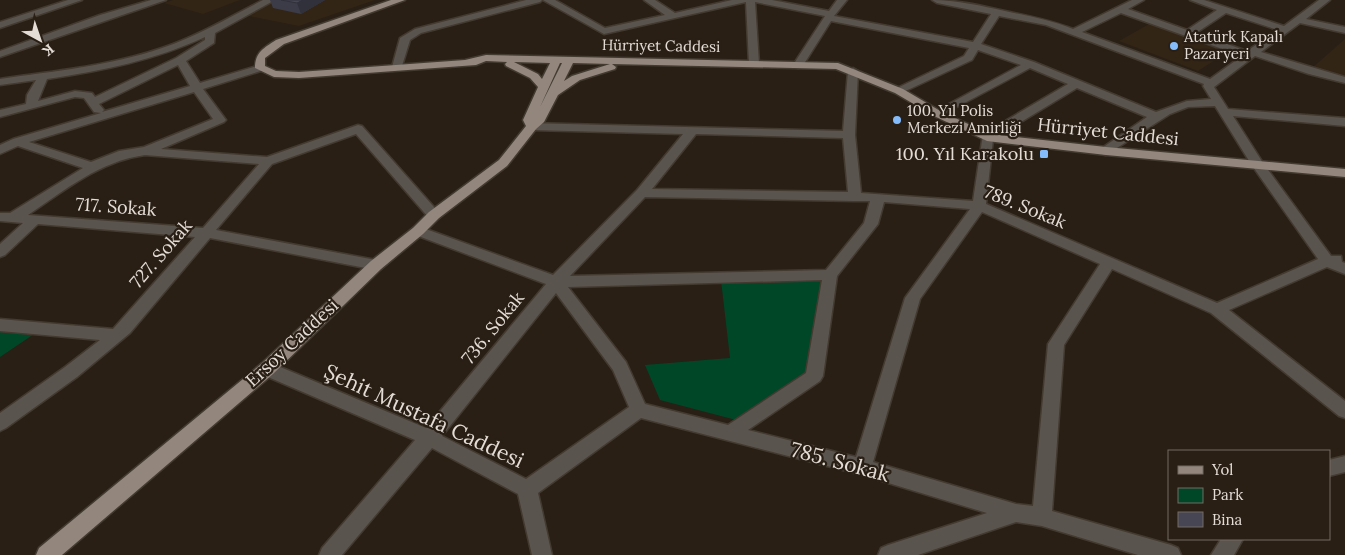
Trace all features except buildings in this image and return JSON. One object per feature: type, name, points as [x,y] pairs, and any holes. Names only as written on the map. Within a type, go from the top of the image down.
[{"type":"main road","points":[[260,68],[260,58],[265,52],[280,42],[400,0]]},
{"type":"main road","name":"Hürriyet Caddesi","points":[[468,62],[486,58],[555,63]]},
{"type":"main road","name":"Hürriyet Caddesi","points":[[260,68],[274,74],[299,75],[468,62],[510,64],[838,66],[899,91],[938,114],[987,137],[1106,151],[1257,164],[1345,174]]},
{"type":"main road","name":"Ersoy Caddesi","points":[[46,555],[267,369],[376,265],[418,231],[434,215],[503,163],[532,126],[540,120],[555,63]]},
{"type":"main road","name":"Hürriyet Caddesi","points":[[568,63],[611,67],[852,71]]},
{"type":"main road","name":"Ersoy Caddesi","points":[[549,89],[568,63]]},
{"type":"main road","points":[[510,64],[534,76],[549,89]]},
{"type":"main road","name":"Ersoy Caddesi","points":[[549,89],[611,67]]},
{"type":"street","points":[[0,25],[77,0]]},
{"type":"street","points":[[0,54],[103,17],[161,0]]},
{"type":"street","points":[[0,82],[99,67],[166,50],[210,32],[270,0]]},
{"type":"street","points":[[488,0],[497,10]]},
{"type":"street","points":[[397,66],[405,38],[418,31],[537,0]]},
{"type":"street","points":[[548,0],[604,31],[744,0]]},
{"type":"street","points":[[649,0],[672,15]]},
{"type":"street","points":[[750,0],[754,64]]},
{"type":"street","points":[[758,0],[976,46],[1030,64],[1157,117]]},
{"type":"street","points":[[798,65],[842,0]]},
{"type":"street","points":[[937,0],[1050,22],[1211,83]]},
{"type":"street","points":[[899,91],[968,58],[976,46],[992,10],[992,0]]},
{"type":"street","points":[[1076,31],[1139,0]]},
{"type":"street","points":[[1195,0],[1285,28]]},
{"type":"street","points":[[1325,0],[1208,86],[1257,164],[1327,261],[1345,269]]},
{"type":"street","points":[[1120,9],[1250,54],[1345,80]]},
{"type":"street","points":[[1188,34],[1224,9]]},
{"type":"street","points":[[1298,20],[1345,30]]},
{"type":"street","points":[[94,102],[180,60],[210,41],[210,32]]},
{"type":"street","points":[[145,151],[220,120],[180,60]]},
{"type":"street","points":[[938,114],[1030,64]]},
{"type":"street","points":[[0,150],[17,142],[260,68]]},
{"type":"street","points":[[852,71],[849,135],[855,197]]},
{"type":"street","points":[[31,105],[33,94],[44,75]]},
{"type":"street","points":[[862,467],[913,298],[979,206],[987,137],[1077,83]]},
{"type":"street","points":[[0,114],[75,94],[88,95],[101,116]]},
{"type":"street","points":[[1106,151],[1157,117],[1188,104],[1345,122]]},
{"type":"street","points":[[532,126],[849,135]]},
{"type":"street","name":"727. Sokak","points":[[0,422],[71,372],[116,335],[268,161],[358,129],[434,215]]},
{"type":"street","name":"736. Sokak","points":[[329,555],[429,438],[556,282],[642,193],[692,131]]},
{"type":"street","points":[[17,142],[93,167]]},
{"type":"street","points":[[7,218],[93,167],[123,154],[145,151],[268,161]]},
{"type":"street","name":"789. Sokak","points":[[642,193],[878,197],[979,206],[1218,309],[1345,411]]},
{"type":"street","points":[[730,434],[814,376],[830,275],[871,224],[878,197]]},
{"type":"street","name":"717. Sokak","points":[[7,218],[206,233],[376,265]]},
{"type":"street","points":[[0,252],[35,220]]},
{"type":"street","points":[[418,231],[556,282],[830,275]]},
{"type":"street","points":[[1218,309],[1327,261],[1345,259]]},
{"type":"street","points":[[1042,517],[1056,344],[1109,262]]},
{"type":"street","points":[[527,489],[639,410],[620,367],[556,282]]},
{"type":"street","points":[[0,325],[116,335]]},
{"type":"street","name":"Şehit Mustafa Caddesi","points":[[267,369],[429,438],[527,489],[542,555]]},
{"type":"street","name":"785. Sokak","points":[[639,410],[862,467],[1016,513],[1042,517],[1171,555]]},
{"type":"street","points":[[1330,468],[1345,464]]},
{"type":"street","points":[[888,555],[1016,513]]},
{"type":"street","points":[[1221,555],[1232,540]]},
{"type":"shaded area","points":[[173,0],[240,0],[203,14],[164,3]]},
{"type":"shaded area","points":[[273,0],[375,0],[299,26],[244,15]]},
{"type":"shaded area","name":"Atatürk Kapalı Pazaryeri","points":[[1151,23],[1229,51],[1198,71],[1119,41]]},
{"type":"shaded area","points":[[1345,39],[1345,77],[1311,69]]},
{"type":"green space","points":[[826,278],[810,371],[740,421],[660,400],[645,365],[730,358],[721,280]]},
{"type":"green space","points":[[0,331],[34,334],[0,357]]},
{"type":"place","name":"Atatürk Kapalı Pazaryeri","points":[[1174,46]]},
{"type":"place","name":"100. Yıl Polis Merkezi Amirliği","points":[[897,120]]},
{"type":"place","name":"100. Yıl Karakolu","points":[[1044,154]]}]
